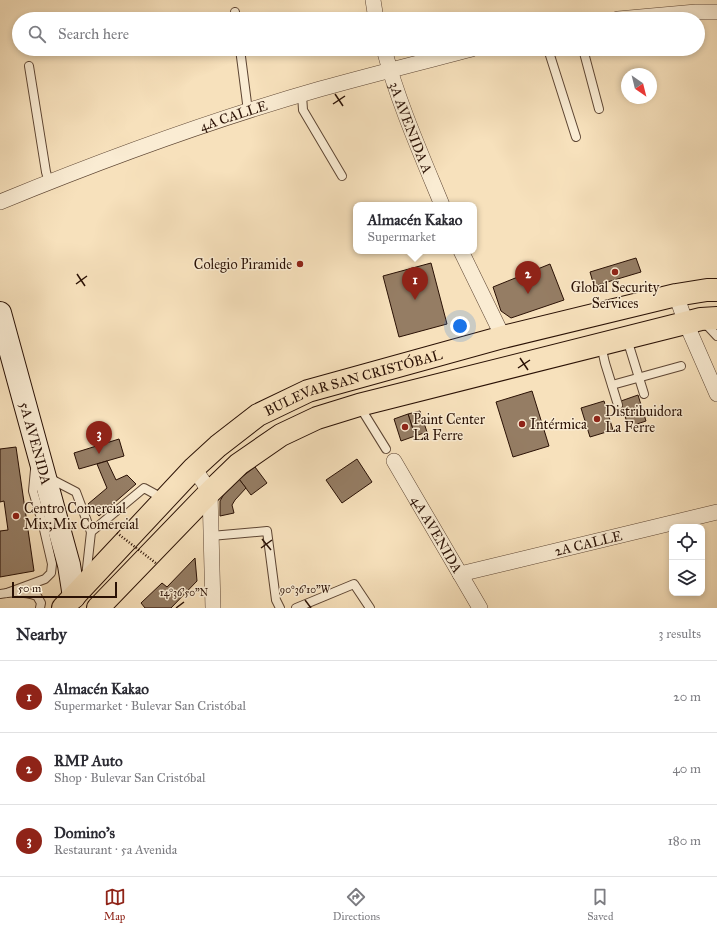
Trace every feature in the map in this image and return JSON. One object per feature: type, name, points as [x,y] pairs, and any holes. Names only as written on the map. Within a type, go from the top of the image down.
[{"type":"main road","name":"BULEVAR SAN CRISTÓBAL","points":[[74,600],[194,468],[218,446],[258,415],[308,391],[503,337],[676,295],[707,290],[717,290]]},
{"type":"main road","name":"BULEVAR SAN CRISTÓBAL","points":[[98,608],[239,464],[280,435],[317,418],[358,405],[701,320]]},
{"type":"street","points":[[373,0],[375,12]]},
{"type":"street","points":[[705,12],[717,12]]},
{"type":"street","name":"3A AVENIDA A","points":[[386,56],[389,70],[441,202]]},
{"type":"street","name":"4A CALLE","points":[[0,202],[109,159],[248,111],[389,70],[444,56]]},
{"type":"street","points":[[463,254],[503,337]]},
{"type":"street","points":[[676,295],[701,320],[717,394]]},
{"type":"street","name":"5A AVENIDA","points":[[0,313],[69,565],[74,600]]},
{"type":"street","name":"4A AVENIDA","points":[[390,455],[480,608]]},
{"type":"street","points":[[194,468],[210,492],[213,608]]},
{"type":"street","name":"2A CALLE","points":[[460,574],[717,512]]},
{"type":"lane","points":[[241,56],[248,111]]},
{"type":"lane","points":[[550,56],[576,137]]},
{"type":"lane","points":[[585,56],[599,109]]},
{"type":"lane","points":[[29,66],[46,172],[49,182]]},
{"type":"lane","points":[[302,95],[303,110],[342,176]]},
{"type":"lane","points":[[701,320],[717,336]]},
{"type":"lane","points":[[627,338],[644,394]]},
{"type":"lane","points":[[601,345],[618,405]]},
{"type":"lane","points":[[612,385],[681,366]]},
{"type":"lane","points":[[358,405],[390,455]]},
{"type":"lane","points":[[3,594],[45,579],[51,573],[52,564],[33,491],[38,452]]},
{"type":"lane","points":[[44,475],[76,492],[91,532],[74,600]]},
{"type":"lane","points":[[91,532],[144,488],[165,500]]},
{"type":"lane","points":[[211,536],[268,531],[276,600],[280,608]]},
{"type":"lane","points":[[296,608],[354,584],[370,608]]},
{"type":"lane","points":[[3,594],[33,594],[37,596],[41,603],[40,608]]},
{"type":"path","points":[[117,533],[157,564]]},
{"type":"building","name":"Global Security Services","points":[[636,258],[641,272],[594,286],[590,272]]},
{"type":"building","points":[[431,263],[447,324],[399,337],[383,276]]},
{"type":"building","points":[[550,264],[564,300],[511,318],[501,311],[493,287]]},
{"type":"building","name":"Intérmica","points":[[532,391],[549,446],[513,457],[496,402]]},
{"type":"building","points":[[638,395],[646,421],[628,427],[621,401]]},
{"type":"building","name":"Distribuidora La Ferre","points":[[604,401],[613,430],[590,437],[581,408]]},
{"type":"building","points":[[420,411],[427,432],[415,436],[408,414]]},
{"type":"building","name":"Paint Center La Ferre","points":[[408,414],[415,436],[401,441],[394,419]]},
{"type":"building","points":[[119,439],[124,456],[79,469],[74,453]]},
{"type":"building","name":"Centro Comercial Mix;Mix Comercial","points":[[16,447],[34,571],[0,577],[0,531],[8,530],[4,501],[0,502],[0,449]]},
{"type":"building","points":[[357,459],[372,482],[342,503],[326,480]]},
{"type":"building","points":[[107,461],[116,480],[127,475],[136,484],[99,516],[88,504],[107,488],[97,464]]},
{"type":"building","points":[[255,467],[267,483],[251,495],[239,479]]},
{"type":"building","points":[[239,479],[246,488],[232,505],[234,513],[220,516],[220,501],[224,494]]},
{"type":"building","points":[[195,558],[197,581],[171,608],[145,608],[141,603],[162,583],[167,587]]},
{"type":"place","name":"Colegio Piramide","points":[[300,264]]},
{"type":"place","name":"Global Security Services","points":[[615,272]]},
{"type":"place","name":"RMP Auto","points":[[528,294]]},
{"type":"place","name":"Almacén Kakao","points":[[415,300]]},
{"type":"place","name":"Distribuidora La Ferre","points":[[597,419]]},
{"type":"place","name":"Intérmica","points":[[522,424]]},
{"type":"place","name":"Paint Center La Ferre","points":[[405,427]]},
{"type":"place","name":"Domino's","points":[[99,454]]},
{"type":"place","name":"Centro Comercial Mix;Mix Comercial","points":[[16,516]]}]
